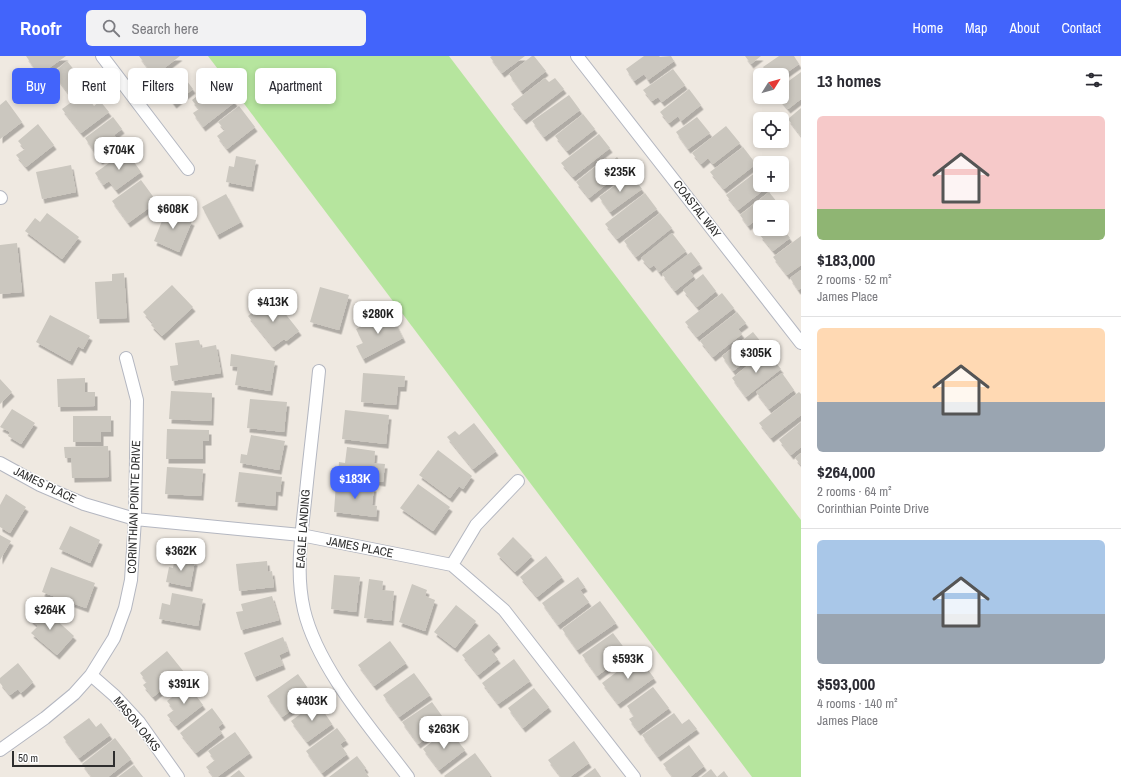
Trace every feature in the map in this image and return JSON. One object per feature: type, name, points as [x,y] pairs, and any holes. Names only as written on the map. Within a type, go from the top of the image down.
[{"type":"street","points":[[102,56],[188,169]]},
{"type":"street","name":"COASTAL WAY","points":[[577,56],[801,343]]},
{"type":"street","name":"CORINTHIAN POINTE DRIVE","points":[[0,750],[51,713],[74,694],[91,675],[114,638],[125,608],[131,580],[135,519],[137,400],[126,358]]},
{"type":"street","name":"EAGLE LANDING","points":[[319,371],[301,535],[299,570],[304,610],[311,632],[328,668],[356,709],[408,777]]},
{"type":"street","name":"JAMES PLACE","points":[[0,463],[40,485],[77,501],[135,519],[301,535],[452,565],[504,610],[634,777]]},
{"type":"street","points":[[452,565],[476,525],[518,481]]},
{"type":"street","name":"MASON OAKS","points":[[91,675],[115,696],[139,722],[178,777]]},
{"type":"green space","points":[[208,56],[449,56],[801,520],[801,777],[752,777],[244,104],[247,104],[247,68],[217,68]]},
{"type":"building","points":[[26,56],[66,56],[49,68],[34,68]]},
{"type":"building","points":[[139,56],[180,56],[164,68],[148,68]]},
{"type":"building","points":[[525,56],[502,73],[490,57]]},
{"type":"building","points":[[534,56],[546,71],[521,91],[509,74]]},
{"type":"building","points":[[644,56],[671,56],[674,61],[648,80],[644,74],[634,81],[626,69]]},
{"type":"building","points":[[745,56],[761,56],[751,64]]},
{"type":"building","points":[[779,56],[794,56],[799,64],[789,71],[789,68],[763,67]]},
{"type":"building","points":[[67,61],[73,68],[68,68],[68,93],[60,82],[59,68]]},
{"type":"building","points":[[673,69],[685,85],[662,102],[658,97],[652,101],[643,90]]},
{"type":"building","points":[[801,72],[801,99],[788,109],[784,104],[789,104],[789,81]]},
{"type":"building","points":[[545,78],[549,82],[555,78],[564,89],[524,120],[511,104]]},
{"type":"building","points":[[188,82],[193,89],[188,93]]},
{"type":"building","points":[[689,89],[701,105],[681,121],[678,116],[669,123],[660,112]]},
{"type":"building","points":[[569,95],[580,110],[544,137],[532,121]]},
{"type":"building","points":[[196,97],[196,104],[232,104],[203,127],[193,113],[199,109],[192,100]]},
{"type":"building","points":[[6,100],[22,122],[0,139],[0,105]]},
{"type":"building","points":[[69,104],[92,104],[94,106],[96,104],[102,104],[109,112],[81,133],[62,109]]},
{"type":"building","points":[[239,106],[255,127],[227,149],[217,136],[225,130],[218,122]]},
{"type":"building","points":[[801,108],[801,136],[789,120],[789,118]]},
{"type":"building","points":[[583,114],[595,129],[567,151],[555,136]]},
{"type":"building","points":[[113,117],[122,129],[114,135],[121,144],[100,160],[85,138]]},
{"type":"building","points":[[697,117],[710,133],[688,149],[676,132]]},
{"type":"building","points":[[38,124],[54,145],[26,167],[16,155],[25,149],[18,141]]},
{"type":"building","points":[[726,126],[740,143],[713,164],[708,158],[701,164],[692,153]]},
{"type":"building","points":[[599,134],[610,148],[573,177],[561,163]]},
{"type":"building","points":[[743,147],[753,160],[753,166],[724,189],[710,172]]},
{"type":"building","points":[[126,151],[141,172],[116,190],[109,181],[103,185],[95,173]]},
{"type":"building","points":[[236,156],[256,160],[251,187],[226,182],[229,166],[234,167]]},
{"type":"building","points":[[617,157],[626,169],[589,198],[576,182],[606,158],[610,163]]},
{"type":"building","points":[[71,165],[76,192],[42,199],[36,172]]},
{"type":"building","points":[[631,174],[642,189],[610,212],[599,197]]},
{"type":"building","points":[[753,174],[753,192],[761,192],[738,210],[726,195]]},
{"type":"building","points":[[141,180],[157,202],[128,223],[112,201]]},
{"type":"building","points":[[769,192],[775,200],[759,200]]},
{"type":"building","points":[[645,193],[657,209],[617,239],[605,224]]},
{"type":"building","points":[[226,194],[241,222],[217,235],[202,207]]},
{"type":"building","points":[[753,205],[753,222],[748,226],[740,215]]},
{"type":"building","points":[[168,206],[180,211],[178,216],[192,221],[179,252],[154,241]]},
{"type":"building","points":[[47,213],[79,237],[62,259],[25,231],[35,218],[40,222]]},
{"type":"building","points":[[660,213],[672,228],[636,257],[624,241]]},
{"type":"building","points":[[672,233],[686,251],[659,272],[654,265],[650,268],[641,258]]},
{"type":"building","points":[[761,236],[788,236],[790,238],[773,251]]},
{"type":"building","points":[[801,236],[801,265],[787,275],[773,257]]},
{"type":"building","points":[[17,243],[22,292],[0,294],[0,245]]},
{"type":"building","points":[[691,252],[700,264],[690,271],[694,276],[675,291],[662,274]]},
{"type":"building","points":[[801,270],[801,288],[798,290],[790,278]]},
{"type":"building","points":[[124,273],[127,318],[97,319],[95,282],[112,281],[112,274]]},
{"type":"building","points":[[703,274],[716,291],[697,307],[683,290]]},
{"type":"building","points":[[172,285],[193,307],[162,336],[151,325],[153,323],[143,312]]},
{"type":"building","points":[[320,287],[349,295],[339,330],[310,322]]},
{"type":"building","points":[[722,293],[734,308],[697,337],[685,322]]},
{"type":"building","points":[[272,297],[299,331],[286,341],[284,339],[273,347],[248,316]]},
{"type":"building","points":[[390,312],[403,338],[363,359],[356,346],[363,343],[356,329]]},
{"type":"building","points":[[737,312],[746,323],[738,329],[742,334],[713,357],[700,341]]},
{"type":"building","points":[[50,315],[90,336],[83,349],[78,346],[70,361],[36,342]]},
{"type":"building","points":[[753,332],[765,347],[733,371],[722,356]]},
{"type":"building","points":[[199,340],[201,348],[216,345],[221,373],[172,381],[170,366],[178,365],[175,343]]},
{"type":"building","points":[[766,351],[781,369],[746,397],[732,378]]},
{"type":"building","points":[[231,354],[275,361],[270,391],[235,385],[238,367],[230,366]]},
{"type":"building","points":[[363,373],[405,376],[404,387],[398,387],[396,405],[361,402]]},
{"type":"building","points":[[782,373],[794,390],[769,409],[756,392]]},
{"type":"building","points":[[85,378],[85,392],[95,392],[95,406],[58,407],[57,379]]},
{"type":"building","points":[[0,379],[12,392],[0,404]]},
{"type":"building","points":[[171,391],[212,393],[211,421],[169,419]]},
{"type":"building","points":[[799,392],[801,394],[801,415],[771,438],[759,423]]},
{"type":"building","points":[[250,399],[287,402],[284,432],[247,428]]},
{"type":"building","points":[[12,409],[35,423],[21,444],[8,436],[10,432],[0,427]]},
{"type":"building","points":[[345,410],[389,415],[386,444],[342,439]]},
{"type":"building","points":[[73,416],[111,416],[111,432],[101,432],[101,442],[73,442]]},
{"type":"building","points":[[801,422],[801,447],[791,455],[779,440]]},
{"type":"building","points":[[474,423],[496,451],[473,469],[447,437],[455,431],[459,435]]},
{"type":"building","points":[[167,429],[209,430],[209,441],[203,441],[203,459],[166,459]]},
{"type":"building","points":[[251,435],[285,441],[279,470],[240,463],[241,454],[247,455]]},
{"type":"building","points":[[108,446],[109,477],[72,478],[71,458],[65,458],[64,447]]},
{"type":"building","points":[[347,447],[375,451],[374,463],[385,464],[383,482],[338,476],[339,462],[345,463]]},
{"type":"building","points":[[438,450],[472,476],[463,489],[459,486],[450,498],[419,475]]},
{"type":"building","points":[[801,453],[801,465],[795,458]]},
{"type":"building","points":[[167,467],[203,469],[201,496],[165,494]]},
{"type":"building","points":[[239,472],[282,477],[280,492],[276,491],[275,506],[235,502]]},
{"type":"building","points":[[336,483],[374,487],[372,505],[377,506],[376,517],[334,512]]},
{"type":"building","points":[[418,484],[450,507],[433,531],[400,508]]},
{"type":"building","points":[[6,494],[26,507],[10,533],[0,527],[0,505]]},
{"type":"building","points":[[70,526],[100,540],[90,563],[59,549]]},
{"type":"building","points":[[0,535],[11,541],[0,560]]},
{"type":"building","points":[[513,537],[532,556],[515,572],[497,554]]},
{"type":"building","points":[[546,556],[562,577],[537,597],[520,577]]},
{"type":"building","points":[[175,557],[195,561],[190,587],[166,582],[169,567],[173,568]]},
{"type":"building","points":[[267,561],[268,572],[272,571],[274,587],[239,591],[236,564]]},
{"type":"building","points":[[51,567],[95,583],[86,608],[42,592]]},
{"type":"building","points":[[334,575],[360,577],[356,612],[331,609]]},
{"type":"building","points":[[578,577],[585,587],[580,590],[589,602],[558,625],[542,603]]},
{"type":"building","points":[[369,579],[383,581],[382,590],[394,591],[391,621],[364,618]]},
{"type":"building","points":[[412,584],[427,590],[425,596],[435,600],[425,631],[399,622]]},
{"type":"building","points":[[172,593],[203,599],[198,626],[159,619],[162,603],[170,605]]},
{"type":"building","points":[[272,596],[279,620],[241,630],[236,612],[243,611],[241,604]]},
{"type":"building","points":[[600,601],[616,623],[577,650],[562,629]]},
{"type":"building","points":[[456,605],[476,621],[455,648],[434,632]]},
{"type":"building","points":[[41,606],[74,636],[57,655],[31,633],[38,626],[30,619]]},
{"type":"building","points":[[613,633],[628,653],[597,676],[582,655]]},
{"type":"building","points":[[489,634],[498,644],[491,650],[498,659],[478,675],[462,655]]},
{"type":"building","points":[[283,637],[288,651],[279,655],[283,665],[254,677],[244,653]]},
{"type":"building","points":[[390,641],[406,663],[374,686],[358,665]]},
{"type":"building","points":[[167,651],[184,672],[153,697],[143,685],[147,682],[140,673]]},
{"type":"building","points":[[638,656],[654,678],[618,704],[602,683]]},
{"type":"building","points":[[514,659],[530,681],[498,704],[482,683]]},
{"type":"building","points":[[18,663],[33,682],[21,693],[18,689],[10,695],[0,683],[0,678]]},
{"type":"building","points":[[414,673],[430,695],[399,717],[383,695]]},
{"type":"building","points":[[298,674],[307,687],[297,694],[303,702],[282,717],[267,696]]},
{"type":"building","points":[[188,685],[203,705],[176,726],[167,715],[174,710],[167,701]]},
{"type":"building","points":[[653,687],[669,708],[638,731],[629,719],[634,716],[627,706]]},
{"type":"building","points":[[534,688],[549,707],[523,728],[508,708]]},
{"type":"building","points":[[317,702],[332,724],[307,742],[291,721]]},
{"type":"building","points":[[432,702],[447,723],[418,744],[402,722]]},
{"type":"building","points":[[212,708],[223,723],[218,727],[222,733],[196,753],[180,733]]},
{"type":"building","points":[[674,713],[682,724],[689,719],[697,729],[658,757],[642,735]]},
{"type":"building","points":[[89,718],[96,727],[101,723],[110,735],[79,758],[63,737]]},
{"type":"building","points":[[337,728],[346,740],[340,744],[347,754],[322,773],[306,751]]},
{"type":"building","points":[[448,729],[465,750],[439,770],[423,749]]},
{"type":"building","points":[[235,732],[250,753],[217,777],[214,777],[206,767],[215,760],[208,751]]},
{"type":"building","points":[[115,738],[131,759],[108,777],[92,777],[82,764]]},
{"type":"building","points":[[574,741],[589,763],[570,777],[561,777],[548,760]]},
{"type":"building","points":[[689,745],[704,766],[690,777],[673,777],[663,764]]},
{"type":"building","points":[[475,753],[491,775],[489,777],[444,776]]},
{"type":"building","points":[[357,756],[366,768],[364,770],[369,777],[329,777]]},
{"type":"building","points":[[134,765],[143,777],[118,777]]},
{"type":"building","points":[[595,768],[601,777],[583,777]]},
{"type":"building","points":[[711,769],[717,777],[701,777]]},
{"type":"building","points":[[239,770],[245,777],[230,777]]},
{"type":"building","points":[[724,771],[728,777],[717,777]]}]
